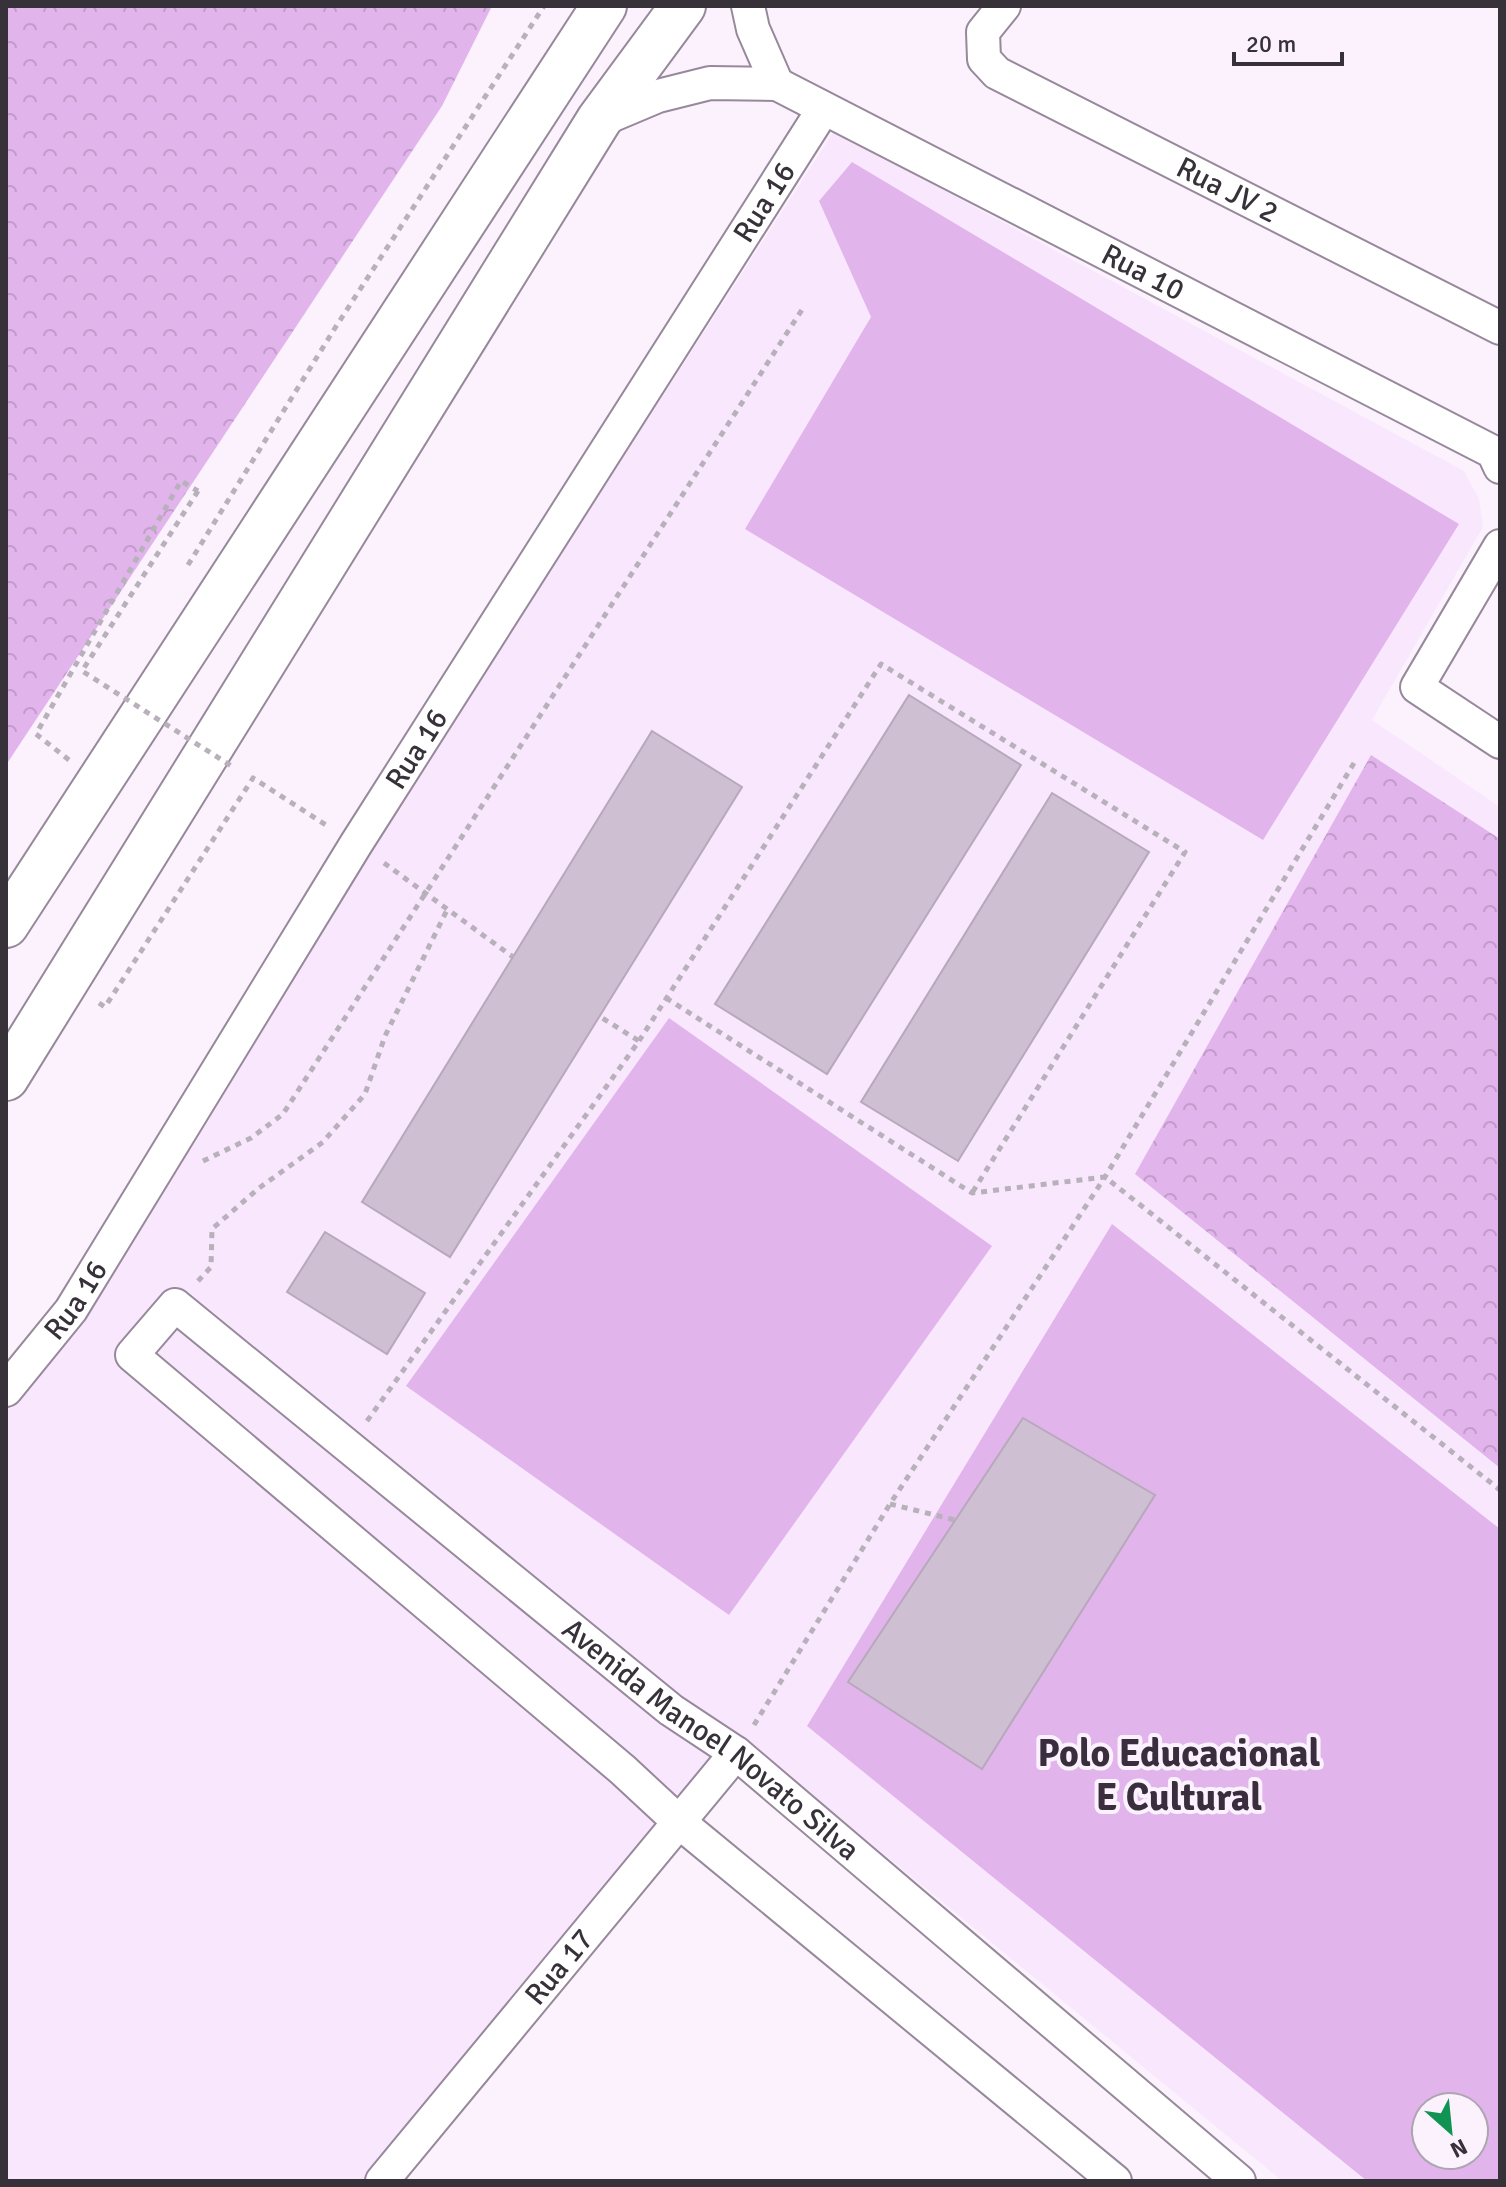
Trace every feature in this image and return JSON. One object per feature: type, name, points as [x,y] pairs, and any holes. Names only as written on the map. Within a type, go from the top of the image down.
[{"type":"main road","points":[[6,925],[604,6]]},
{"type":"main road","points":[[6,1078],[599,120],[683,6]]},
{"type":"street","points":[[748,6],[753,29],[777,84]]},
{"type":"street","name":"Rua JV 2","points":[[1004,6],[983,32],[984,59],[997,73],[1500,328]]},
{"type":"street","name":"Rua 10","points":[[599,120],[658,96],[710,83],[777,84],[1493,452],[1500,467]]},
{"type":"street","name":"Rua 16","points":[[6,1390],[71,1310],[356,844],[819,116],[819,106]]},
{"type":"street","points":[[1500,546],[1417,687],[1500,742]]},
{"type":"street","points":[[175,1305],[132,1355],[623,1770],[679,1822],[1115,2181]]},
{"type":"street","name":"Avenida Manoel Novato Silva","points":[[175,1305],[671,1710],[736,1753],[1239,2181]]},
{"type":"street","name":"Rua 17","points":[[382,2181],[736,1753]]},
{"type":"path","points":[[185,570],[335,328],[544,6]]},
{"type":"path","points":[[156,1168],[191,1167],[251,1138],[283,1114],[805,305]]},
{"type":"path","points":[[58,751],[36,734],[181,481],[198,491],[82,671],[233,767]]},
{"type":"path","points":[[348,1447],[639,1041],[881,664],[1185,852],[972,1193]]},
{"type":"path","points":[[110,692],[118,678]]},
{"type":"path","points":[[60,771],[76,745]]},
{"type":"path","points":[[736,1753],[890,1504],[1105,1177],[1354,763]]},
{"type":"path","points":[[96,1001],[105,1007],[253,778],[305,811]]},
{"type":"path","points":[[356,844],[513,957]]},
{"type":"path","points":[[175,1305],[211,1267],[212,1229],[259,1188],[323,1142],[365,1094],[385,1036],[447,910]]},
{"type":"path","points":[[666,998],[972,1193],[1105,1177],[1500,1490]]},
{"type":"path","points":[[599,1016],[639,1041]]},
{"type":"path","points":[[890,1504],[955,1520]]},
{"type":"shaded area","points":[[834,131],[1464,471],[1479,499],[1483,527],[1372,720],[1500,807],[1500,2181],[1282,2181],[756,1749],[377,2181],[6,2181],[6,1407],[85,1318],[383,829]]},
{"type":"green space","points":[[6,6],[492,6],[442,106],[6,765]]},
{"type":"green space","points":[[852,162],[1459,524],[1263,840],[745,529],[871,317],[819,201]]},
{"type":"green space","points":[[1371,755],[1500,839],[1500,1468],[1135,1174]]},
{"type":"green space","points":[[669,1018],[992,1246],[729,1615],[406,1386]]},
{"type":"green space","points":[[1112,1224],[1500,1529],[1500,2181],[1367,2181],[807,1726]]},
{"type":"building","points":[[909,695],[1021,765],[827,1074],[715,1004]]},
{"type":"building","points":[[652,731],[742,787],[450,1257],[362,1202]]},
{"type":"building","points":[[1052,793],[1149,852],[958,1161],[861,1102]]},
{"type":"building","points":[[325,1232],[425,1293],[387,1354],[287,1292]]},
{"type":"building","points":[[1023,1418],[1155,1495],[982,1769],[848,1682]]},
{"type":"district","name":"Polo Educacional E Cultural","points":[[1179,1775]]}]
